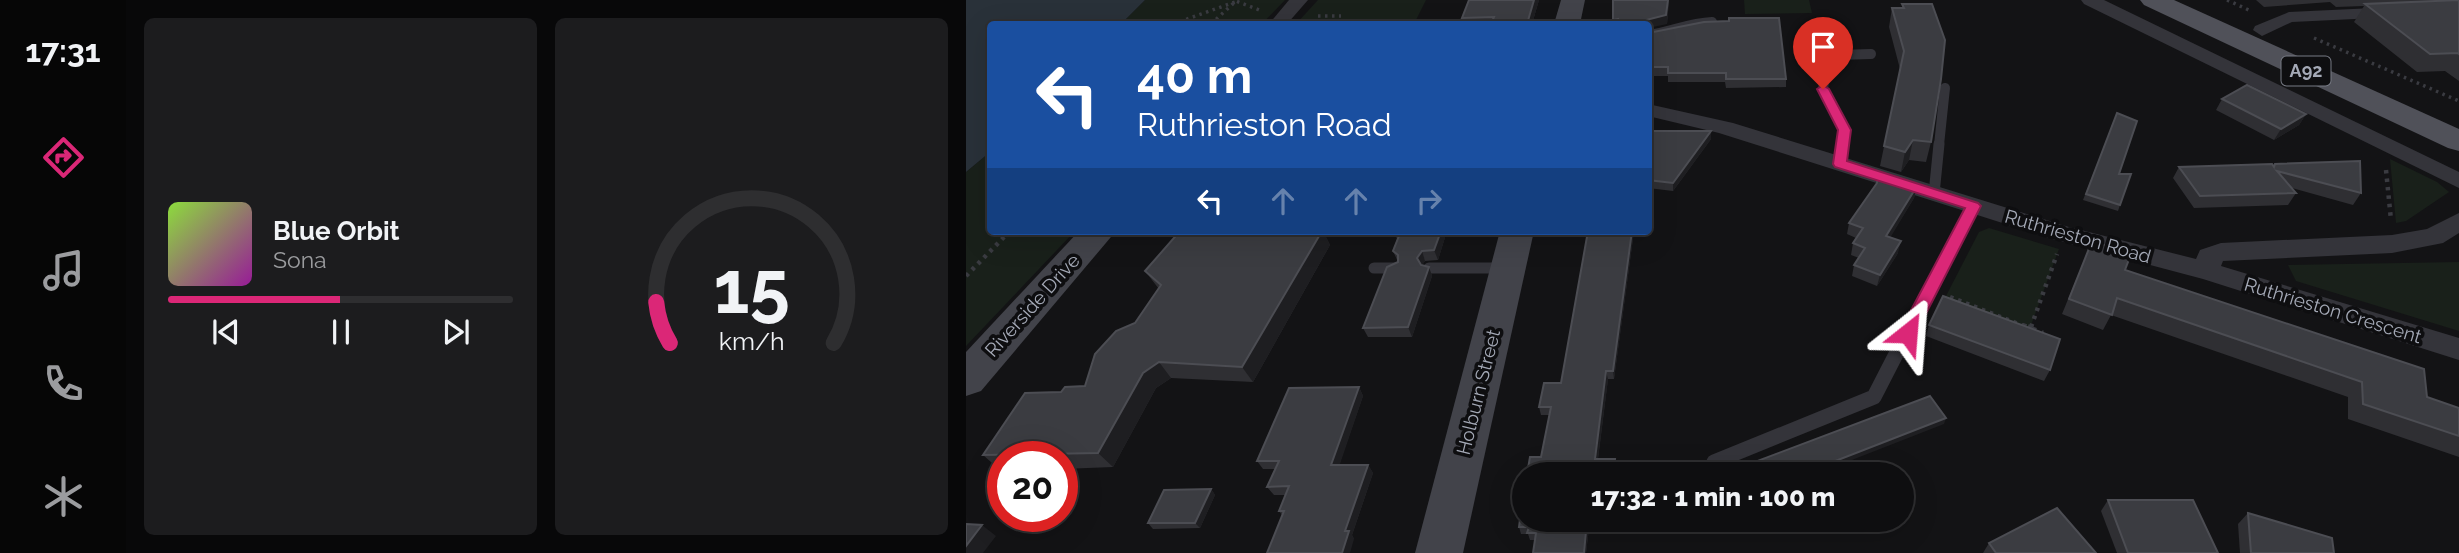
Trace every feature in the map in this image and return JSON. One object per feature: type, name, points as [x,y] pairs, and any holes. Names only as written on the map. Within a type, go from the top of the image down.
[{"type":"main road","name":"A92","points":[[2153,0],[2459,141]]},
{"type":"main road","name":"A92","points":[[2195,0],[2270,26],[2459,120]]},
{"type":"street","points":[[1275,19],[1299,0]]},
{"type":"street","points":[[1568,21],[1573,0]]},
{"type":"street","points":[[2090,0],[2459,181]]},
{"type":"street","points":[[2321,0],[2338,14]]},
{"type":"street","points":[[2270,26],[2289,18],[2459,9]]},
{"type":"street","name":"Ruthrieston Road","points":[[1652,111],[1725,128],[2065,234],[2207,271]]},
{"type":"street","points":[[2207,271],[2208,256],[2221,252],[2392,244],[2434,237],[2459,221]]},
{"type":"street","name":"Riverside Drive","points":[[966,379],[1095,235]]},
{"type":"street","name":"Holburn Street","points":[[1439,553],[1513,250]]},
{"type":"street","name":"Ruthrieston Crescent","points":[[2207,271],[2459,349]]},
{"type":"lane","points":[[1652,34],[1677,31],[1680,26],[1689,23],[1712,22]]},
{"type":"lane","points":[[1840,164],[1844,130],[1823,89],[1827,59],[1838,55],[1871,54]]},
{"type":"lane","points":[[1934,194],[1945,88]]},
{"type":"lane","points":[[1714,461],[1874,397],[1973,206]]},
{"type":"lane","points":[[1429,268],[1513,250]]},
{"type":"lane","points":[[1374,268],[1394,268]]},
{"type":"path","points":[[2227,0],[2270,26],[2459,101]]},
{"type":"path","points":[[1181,21],[1238,1],[1275,19]]},
{"type":"path","points":[[1215,21],[1238,1]]},
{"type":"path","points":[[1318,16],[1341,16]]},
{"type":"path","points":[[2392,244],[2385,156],[2394,150]]},
{"type":"path","points":[[2030,328],[2065,234]]},
{"type":"path","points":[[966,276],[1006,235]]},
{"type":"path","points":[[1930,290],[2050,335]]},
{"type":"shaded area","points":[[966,0],[1145,0],[1124,21],[987,21],[987,154],[966,172]]},
{"type":"shaded area","points":[[1145,0],[1285,0],[1265,21],[1124,21]]},
{"type":"shaded area","points":[[1318,0],[1426,0],[1416,21],[1299,21]]},
{"type":"shaded area","points":[[1744,0],[1809,0],[1812,13],[1745,14]]},
{"type":"shaded area","points":[[987,154],[987,235],[1071,235],[966,346],[966,172]]},
{"type":"shaded area","points":[[2390,159],[2437,182],[2449,192],[2406,221],[2396,223]]},
{"type":"shaded area","points":[[1989,228],[2059,249],[2030,328],[1946,296],[1979,232]]},
{"type":"shaded area","points":[[2459,262],[2459,331],[2296,281],[2288,265]]},
{"type":"building","points":[[1469,0],[1534,0],[1528,21],[1492,21],[1494,17],[1462,18]]},
{"type":"building","points":[[1613,0],[1668,0],[1666,15],[1642,21],[1613,20]]},
{"type":"building","points":[[2459,0],[2459,54],[2430,54],[2365,4]]},
{"type":"building","points":[[1902,4],[1932,4],[1945,40],[1931,142],[1913,140],[1905,152],[1884,146],[1904,51],[1892,8],[1904,8]]},
{"type":"building","points":[[1729,18],[1779,18],[1786,79],[1726,79],[1726,73],[1668,73],[1668,67],[1652,67],[1652,32],[1704,22],[1729,21]]},
{"type":"building","points":[[2247,85],[2306,114],[2281,129],[2222,99]]},
{"type":"building","points":[[2117,113],[2137,121],[2119,174],[2131,174],[2120,205],[2086,194]]},
{"type":"building","points":[[1652,131],[1711,131],[1673,183],[1652,180]]},
{"type":"building","points":[[2360,161],[2361,193],[2277,171],[2296,193],[2200,196],[2179,167],[2272,164],[2274,167],[2275,164]]},
{"type":"building","points":[[1878,174],[1917,186],[1886,236],[1901,241],[1880,275],[1854,265],[1865,248],[1853,243],[1863,228],[1849,223],[1877,183]]},
{"type":"building","points":[[1176,235],[1320,235],[1242,367],[1159,362],[1143,373],[1098,453],[1078,453],[1078,441],[992,441],[1025,393],[1061,392],[1065,387],[1085,386],[1095,354],[1116,331],[1135,323],[1161,285],[1145,271]]},
{"type":"building","points":[[1399,235],[1440,235],[1434,250],[1422,251],[1417,258],[1421,265],[1429,267],[1408,327],[1363,328],[1387,267],[1398,262],[1398,255],[1393,251]]},
{"type":"building","points":[[1587,235],[1631,235],[1613,371],[1606,371],[1595,459],[1615,459],[1615,462],[1529,462],[1530,457],[1541,457],[1551,407],[1539,407],[1544,383],[1561,383]]},
{"type":"building","points":[[2092,241],[2131,254],[2125,270],[2424,369],[2427,397],[2459,408],[2459,436],[2363,404],[2362,382],[2117,298],[2112,315],[2069,299]]},
{"type":"building","points":[[1943,296],[2060,339],[2050,370],[1929,325]]},
{"type":"building","points":[[1359,387],[1331,465],[1368,465],[1345,531],[1349,531],[1342,553],[1267,553],[1284,511],[1279,511],[1289,486],[1267,487],[1279,461],[1257,461],[1289,388]]},
{"type":"building","points":[[1930,396],[1946,418],[1833,462],[1755,462]]},
{"type":"building","points":[[1211,489],[1195,523],[1148,523],[1164,490]]},
{"type":"building","points":[[2108,500],[2193,500],[2218,553],[2128,553]]},
{"type":"building","points":[[2057,508],[2096,553],[1996,553],[1989,543]]},
{"type":"building","points":[[2248,513],[2332,538],[2334,553],[2251,553]]},
{"type":"building","points":[[966,524],[982,525],[966,546]]},
{"type":"building","points":[[1586,532],[1584,553],[1533,553],[1536,533],[1527,533]]},
{"type":"route","points":[[1823,89],[1844,130],[1840,164],[1973,206],[1908,333]]}]
